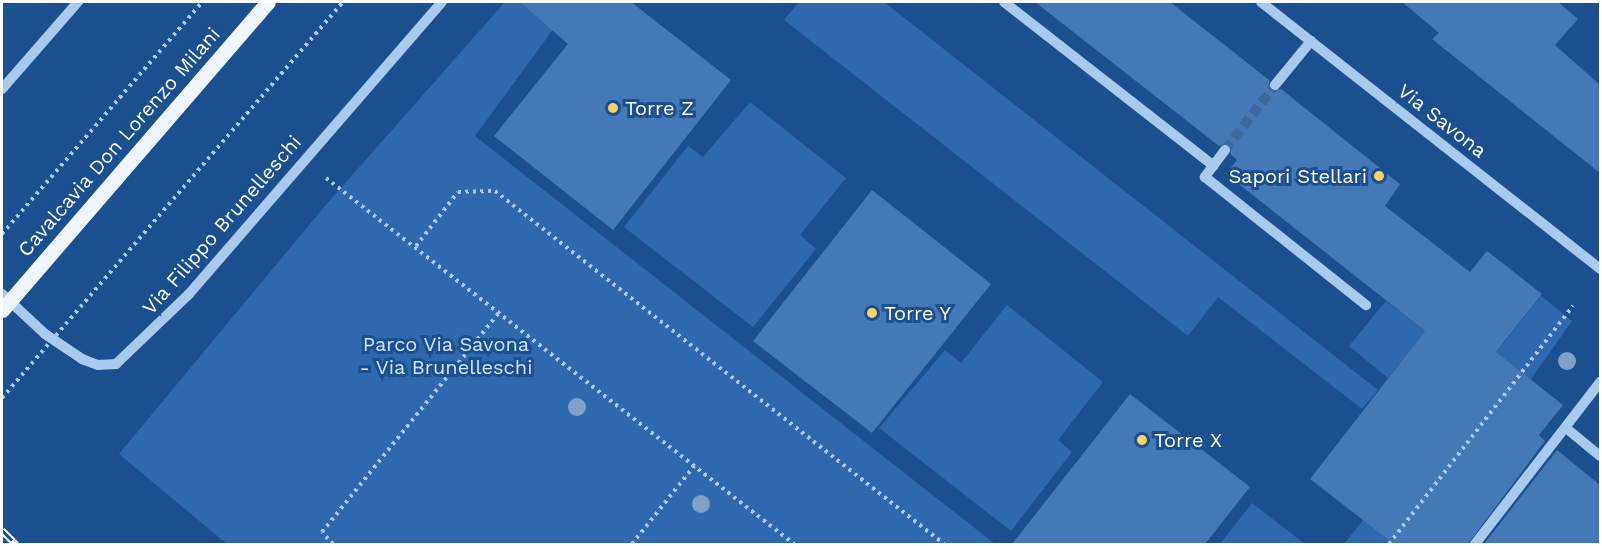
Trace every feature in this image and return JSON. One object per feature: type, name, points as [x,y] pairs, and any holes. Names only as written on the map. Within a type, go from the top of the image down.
[{"type":"main road","name":"Cavalcavia Don Lorenzo Milani","points":[[2,310],[268,2]]},
{"type":"street","points":[[2,90],[78,2]]},
{"type":"street","name":"Via Filippo Brunelleschi","points":[[2,294],[45,334],[81,359],[98,365],[116,364],[133,351],[189,294],[442,2]]},
{"type":"street","points":[[1004,2],[1214,166]]},
{"type":"street","name":"Via Savona","points":[[1261,2],[1600,269]]},
{"type":"street","points":[[1275,85],[1311,41]]},
{"type":"street","points":[[1225,150],[1204,177],[1366,305]]},
{"type":"street","points":[[1474,544],[1600,382]]},
{"type":"street","points":[[1566,428],[1600,456]]},
{"type":"path","points":[[2,234],[202,2]]},
{"type":"path","points":[[2,398],[343,2]]},
{"type":"path","points":[[305,159],[794,544]]},
{"type":"path","points":[[416,246],[458,192],[495,191],[944,544]]},
{"type":"path","points":[[1389,544],[1573,306]]},
{"type":"path","points":[[333,544],[322,532],[499,312]]},
{"type":"path","points":[[632,544],[694,466]]},
{"type":"green space","name":"Parco Via Savona - Via Brunelleschi","points":[[505,2],[520,2],[532,12],[542,2],[573,2],[475,136],[995,544],[227,544],[119,454],[325,206]]},
{"type":"green space","points":[[799,2],[884,2],[1378,390],[1362,409],[1218,297],[1188,336],[784,20]]},
{"type":"green space","points":[[750,102],[846,178],[800,235],[816,249],[753,327],[624,227],[688,146],[703,157]]},
{"type":"green space","points":[[1541,296],[1572,321],[1531,379],[1397,544],[1344,544]]},
{"type":"green space","points":[[1386,301],[1425,331],[1388,378],[1349,346]]},
{"type":"green space","points":[[1007,305],[1103,382],[1058,440],[1072,452],[1011,531],[879,428],[945,350],[961,363]]},
{"type":"green space","points":[[1252,503],[1305,544],[1220,544]]},
{"type":"building","name":"Torre Z","points":[[520,2],[631,2],[731,80],[613,230],[494,136],[568,44]]},
{"type":"building","points":[[1035,2],[1170,2],[1269,80],[1271,91],[1281,89],[1400,184],[1385,206],[1470,272],[1487,251],[1542,294],[1496,352],[1563,405],[1539,435],[1545,441],[1468,544],[1394,544],[1310,479],[1425,331],[1226,174],[1237,160],[1231,155],[1230,144],[1219,146]]},
{"type":"building","points":[[1402,2],[1558,2],[1578,19],[1555,45],[1600,85],[1600,173],[1432,39],[1439,33]]},
{"type":"building","name":"Torre Y","points":[[872,190],[991,284],[872,433],[753,341]]},
{"type":"building","name":"Torre X","points":[[1130,394],[1250,487],[1205,544],[1012,544]]},
{"type":"building","points":[[1557,450],[1600,485],[1600,544],[1484,544]]},
{"type":"tunnel","points":[[1225,150],[1275,85]]},
{"type":"railway","points":[[2,530],[16,544]]},
{"type":"place","name":"Torre Z","points":[[613,108]]},
{"type":"place","name":"Sapori Stellari","points":[[1379,176]]},
{"type":"place","name":"Torre Y","points":[[872,313]]},
{"type":"place","name":"Torre X","points":[[1142,440]]}]
